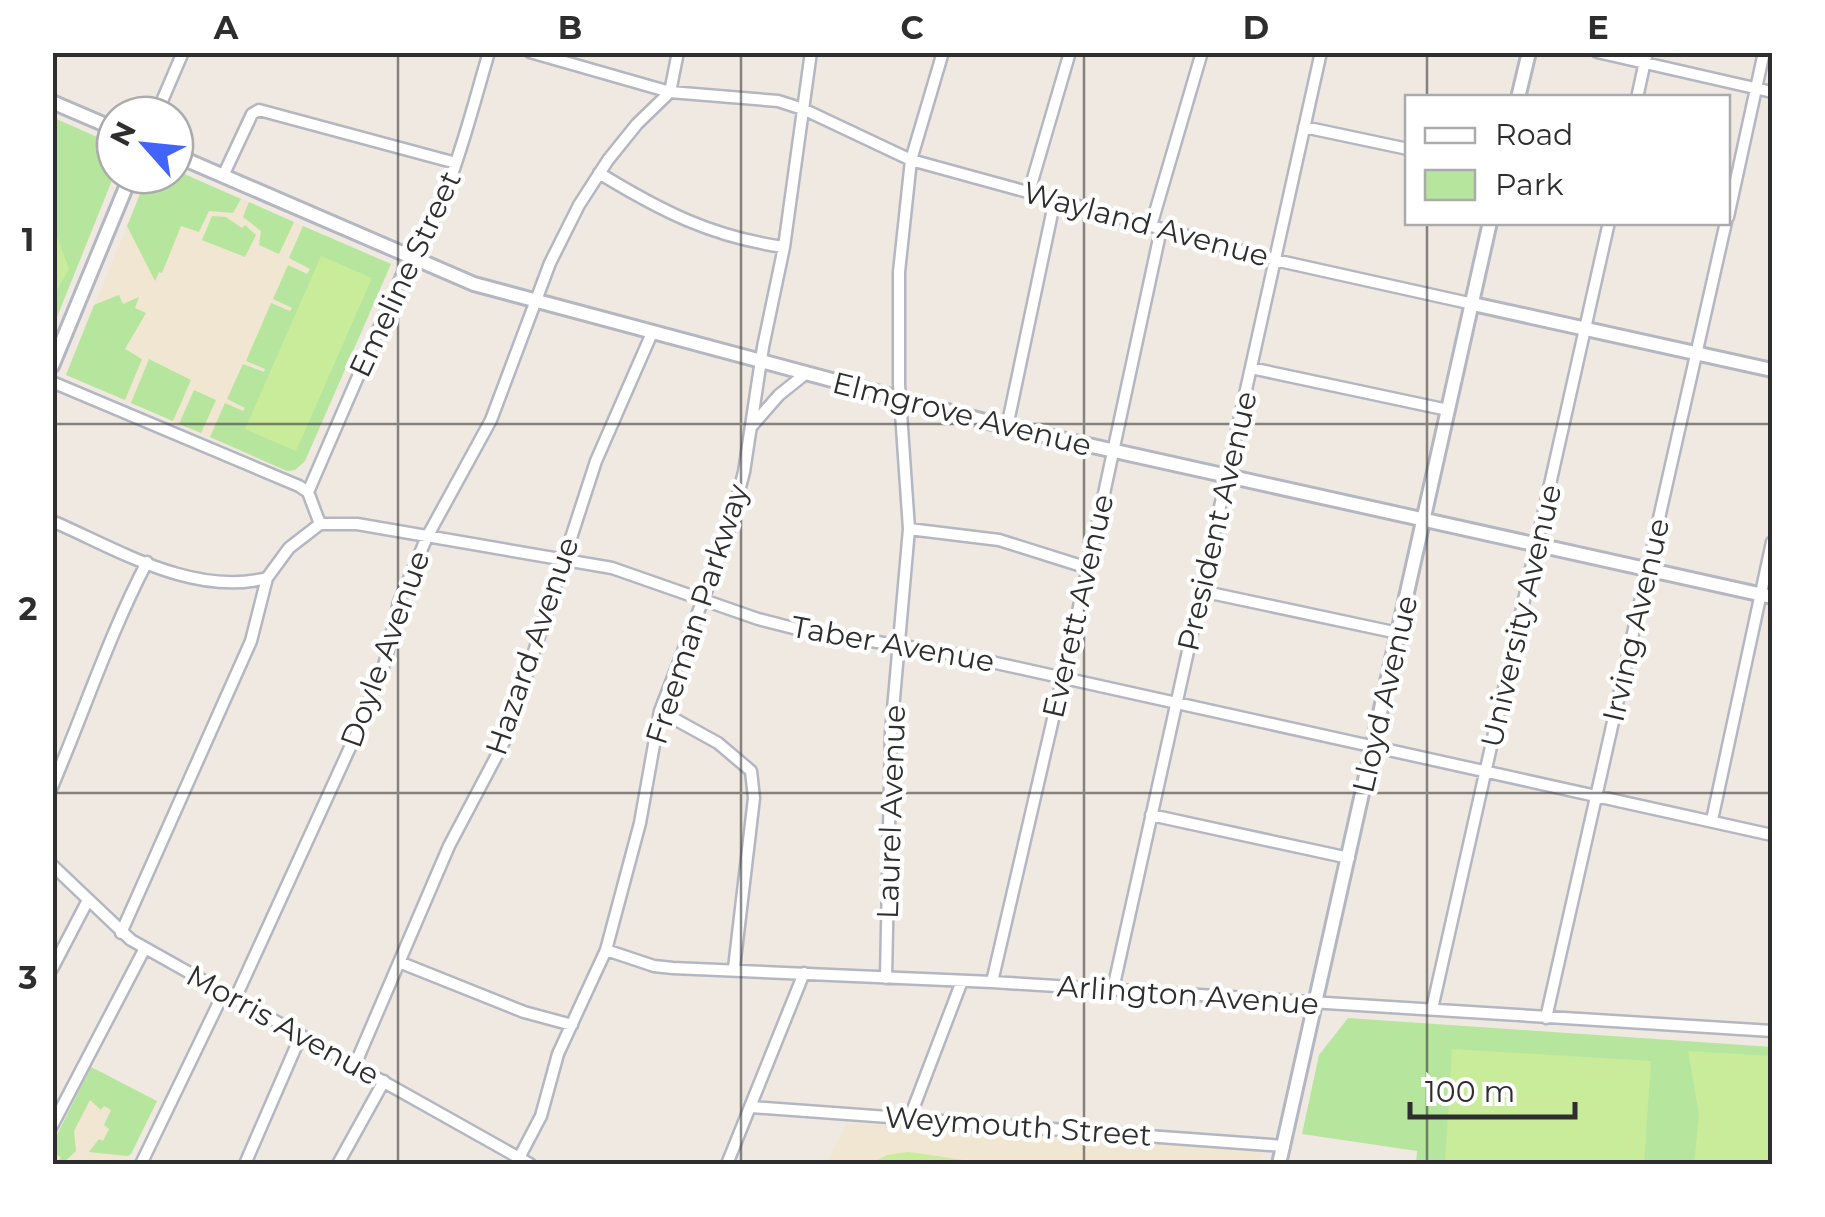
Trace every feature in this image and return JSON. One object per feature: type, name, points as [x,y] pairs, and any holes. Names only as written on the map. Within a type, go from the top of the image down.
[{"type":"street","points":[[165,95],[183,52]]},
{"type":"street","name":"Emeline Street","points":[[308,492],[405,268],[421,247],[456,164],[489,52]]},
{"type":"street","name":"Wayland Avenue","points":[[530,52],[670,92],[778,101],[803,108],[911,160],[1275,260],[1772,370]]},
{"type":"street","points":[[670,92],[678,52]]},
{"type":"street","name":"Freeman Parkway","points":[[524,1162],[558,1054],[606,950],[640,823],[660,712],[726,540],[744,472],[784,247],[811,52]]},
{"type":"street","name":"Laurel Avenue","points":[[886,978],[891,732],[908,529],[900,401],[898,272],[911,160],[943,52]]},
{"type":"street","points":[[1029,192],[1070,52]]},
{"type":"street","name":"Everett Avenue","points":[[992,982],[1088,568],[1156,227],[1202,52]]},
{"type":"street","name":"President Avenue","points":[[1113,989],[1321,52]]},
{"type":"street","points":[[1519,95],[1528,52]]},
{"type":"street","points":[[1597,52],[1646,57],[1772,92]]},
{"type":"street","name":"Irving Avenue","points":[[1730,206],[1764,52]]},
{"type":"street","points":[[1638,95],[1646,57]]},
{"type":"street","name":"Doyle Avenue","points":[[235,999],[358,730],[386,662],[398,602],[427,537],[485,432],[562,237],[599,174],[637,124],[670,92]]},
{"type":"street","points":[[52,102],[95,120]]},
{"type":"street","points":[[223,176],[252,114],[259,110],[456,164]]},
{"type":"street","points":[[1304,127],[1405,148]]},
{"type":"street","name":"Elmgrove Avenue","points":[[195,164],[474,284],[804,375],[1006,427],[1767,596]]},
{"type":"street","points":[[599,174],[687,223],[784,247]]},
{"type":"street","points":[[52,366],[123,195]]},
{"type":"street","points":[[1006,427],[1055,198]]},
{"type":"street","name":"Lloyd Avenue","points":[[1279,1164],[1489,225]]},
{"type":"street","name":"University Avenue","points":[[1432,1009],[1608,225]]},
{"type":"street","name":"Irving Avenue","points":[[1546,1018],[1726,225]]},
{"type":"street","name":"Hazard Avenue","points":[[355,1065],[449,846],[506,738],[596,460],[652,333]]},
{"type":"street","points":[[1251,368],[1448,410]]},
{"type":"street","points":[[750,428],[779,395],[804,375]]},
{"type":"street","points":[[52,382],[308,492],[320,524],[290,548],[266,578],[251,641],[121,933]]},
{"type":"street","points":[[52,521],[170,572],[206,580],[240,582],[266,578]]},
{"type":"street","name":"Taber Avenue","points":[[320,524],[357,524],[612,568],[801,630],[1062,676],[1772,835]]},
{"type":"street","points":[[908,529],[999,540],[1088,568]]},
{"type":"street","points":[[1712,820],[1767,596],[1772,542]]},
{"type":"street","points":[[52,787],[97,681],[117,620],[146,562]]},
{"type":"street","points":[[1201,590],[1398,634]]},
{"type":"street","points":[[660,712],[718,743],[751,772],[755,787],[734,968]]},
{"type":"street","points":[[1151,815],[1349,858]]},
{"type":"street","name":"Morris Avenue","points":[[52,865],[121,933],[524,1162]]},
{"type":"street","points":[[52,969],[88,900]]},
{"type":"street","points":[[52,1126],[145,948]]},
{"type":"street","name":"Arlington Avenue","points":[[606,950],[654,966],[1113,989],[1772,1031]]},
{"type":"street","points":[[399,962],[497,1002],[572,1024]]},
{"type":"street","points":[[727,1164],[804,973]]},
{"type":"street","points":[[910,1117],[962,981]]},
{"type":"street","points":[[141,1164],[224,992]]},
{"type":"street","points":[[245,1164],[301,1035]]},
{"type":"street","points":[[338,1164],[384,1081]]},
{"type":"street","name":"Weymouth Street","points":[[751,1107],[1284,1146]]},
{"type":"shaded area","points":[[195,179],[391,264],[305,461],[295,470],[287,471],[66,375],[140,195],[195,195]]},
{"type":"shaded area","points":[[91,1067],[157,1101],[126,1164],[53,1164],[52,1143]]},
{"type":"shaded area","points":[[847,1123],[1263,1149],[1260,1164],[826,1164]]},
{"type":"green space","points":[[52,117],[95,136],[95,195],[106,195],[53,327]]},
{"type":"green space","points":[[195,179],[241,199],[233,213],[209,211],[199,232],[181,226],[155,281],[127,226],[140,195],[195,195]]},
{"type":"green space","points":[[249,202],[294,222],[279,254],[259,245],[261,231],[243,217]]},
{"type":"green space","points":[[212,216],[226,217],[242,228],[245,225],[256,235],[245,257],[202,240]]},
{"type":"green space","points":[[52,223],[69,269],[53,297],[52,297]]},
{"type":"green space","points":[[303,226],[391,264],[305,461],[295,470],[287,471],[210,437],[225,403],[243,411],[245,408],[227,399],[243,364],[264,372],[265,369],[246,361],[271,303],[290,311],[292,308],[273,299],[288,265],[307,274],[310,269],[289,258]]},
{"type":"green space","points":[[321,256],[372,278],[296,451],[245,429]]},
{"type":"green space","points":[[119,295],[123,304],[139,297],[135,308],[146,313],[125,349],[142,359],[125,400],[66,375],[94,305]]},
{"type":"green space","points":[[149,359],[191,380],[173,421],[131,403]]},
{"type":"green space","points":[[194,390],[216,400],[201,433],[179,424]]},
{"type":"green space","points":[[1348,1018],[1772,1047],[1772,1164],[1416,1164],[1417,1151],[1302,1134],[1319,1055]]},
{"type":"green space","points":[[1452,1049],[1651,1061],[1644,1164],[1445,1164]]},
{"type":"green space","points":[[1688,1051],[1772,1056],[1772,1164],[1694,1164],[1699,1114]]},
{"type":"green space","points":[[91,1067],[157,1101],[127,1156],[89,1152],[99,1139],[103,1141],[109,1129],[104,1125],[111,1110],[104,1106],[101,1110],[90,1100],[74,1131],[76,1151],[57,1164],[61,1157],[53,1153],[53,1143]]},
{"type":"green space","points":[[907,1152],[989,1164],[870,1164],[887,1155]]}]
